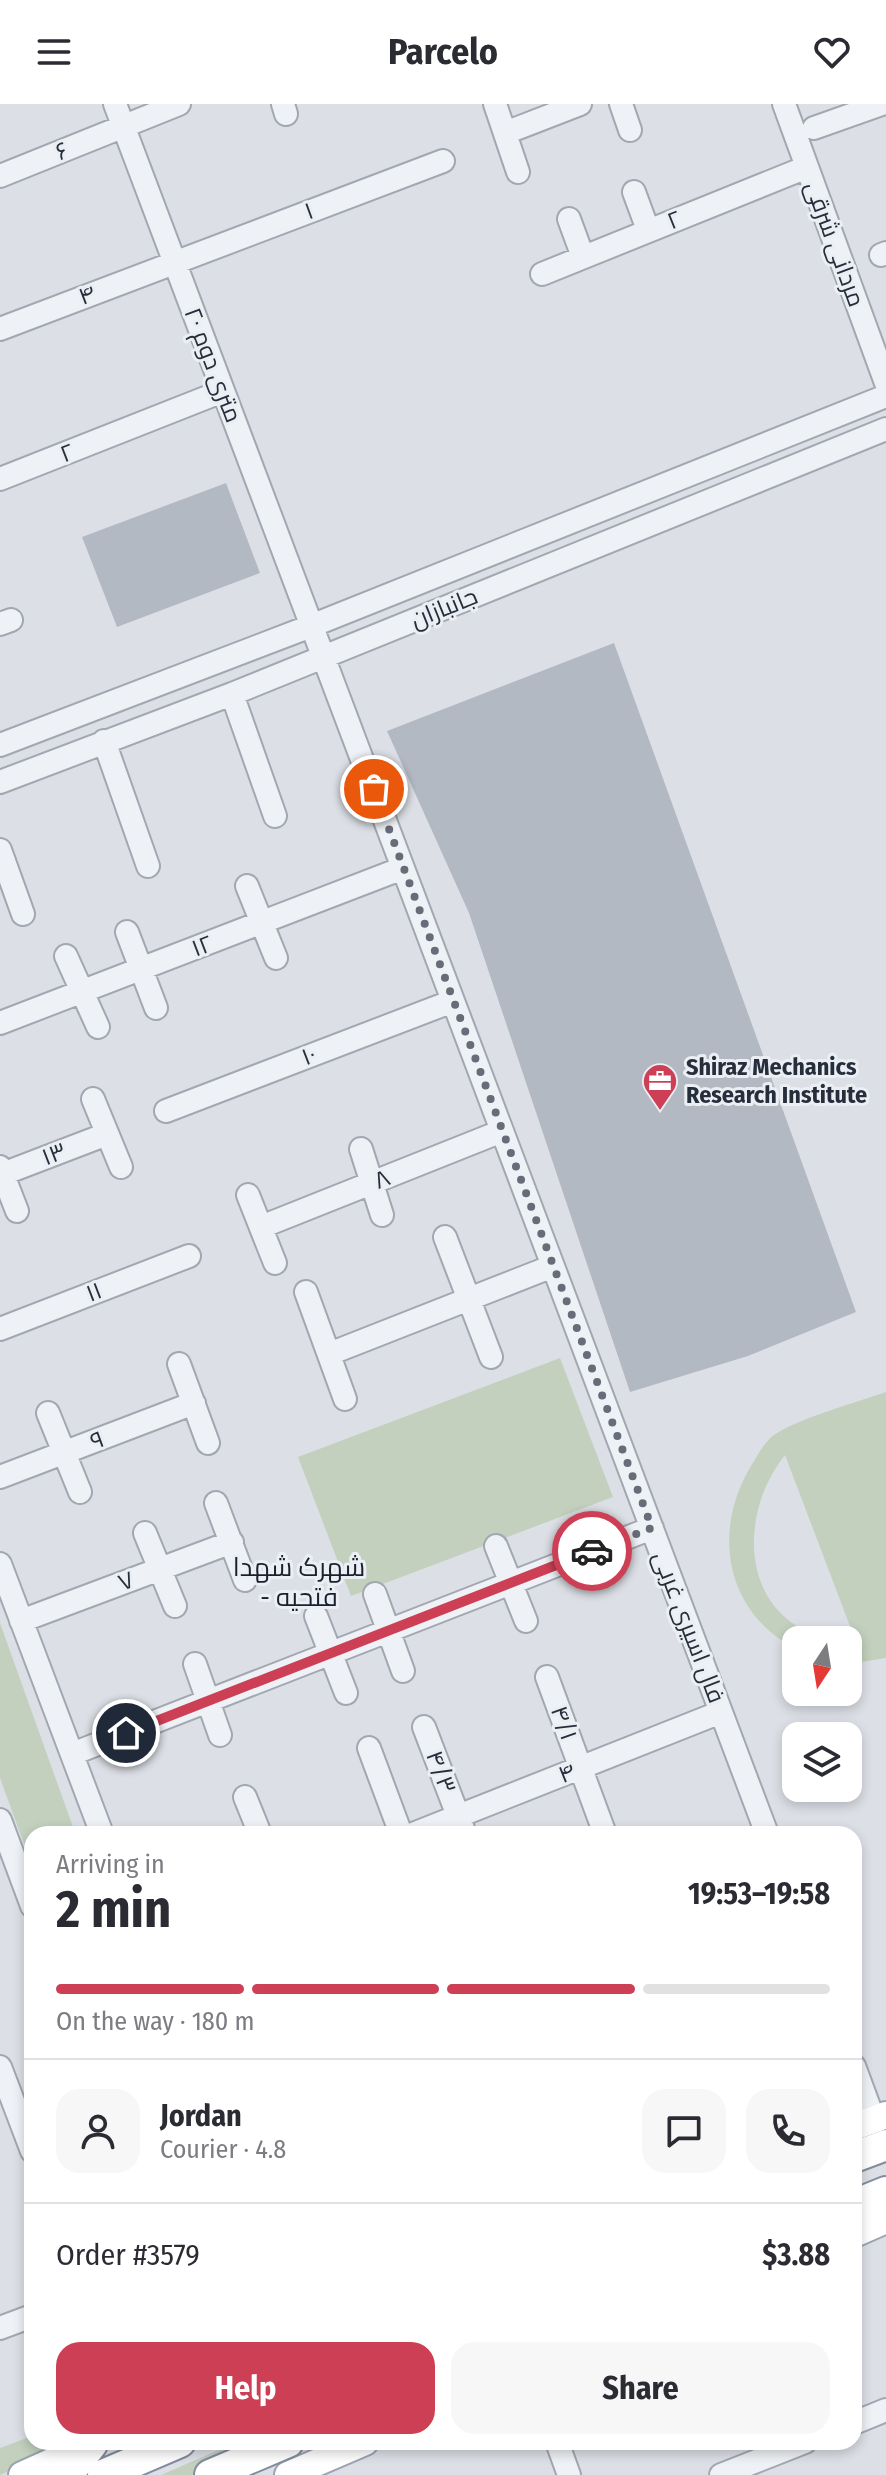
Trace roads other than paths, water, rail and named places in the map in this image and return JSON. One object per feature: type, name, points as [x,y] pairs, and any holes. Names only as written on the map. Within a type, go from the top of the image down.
[{"type":"highway","points":[[862,2146],[875,2127]]},
{"type":"highway","points":[[862,2202],[886,2192]]},
{"type":"highway","points":[[67,2475],[88,2450]]},
{"type":"highway","points":[[103,2475],[161,2450]]},
{"type":"highway","points":[[210,2475],[269,2450]]},
{"type":"main road","points":[[862,2230],[886,2220]]},
{"type":"main road","points":[[22,2475],[78,2450]]},
{"type":"main road","points":[[288,2475],[346,2450]]},
{"type":"street","name":"۲۰ متری دوم","points":[[115,104],[324,657]]},
{"type":"street","name":"۶","points":[[0,176],[179,104]]},
{"type":"street","points":[[495,104],[518,172]]},
{"type":"street","points":[[505,133],[580,104]]},
{"type":"street","points":[[621,104],[630,130]]},
{"type":"street","name":"مردانی شرقی","points":[[784,104],[886,383]]},
{"type":"street","points":[[814,128],[882,104]]},
{"type":"street","name":"۱","points":[[174,261],[443,161]]},
{"type":"street","name":"۲","points":[[542,274],[807,167]]},
{"type":"street","points":[[634,192],[648,230]]},
{"type":"street","points":[[569,219],[583,257]]},
{"type":"street","name":"۴","points":[[0,329],[174,261]]},
{"type":"street","name":"۲","points":[[0,479],[223,391]]},
{"type":"street","name":"جانبازان","points":[[0,745],[311,626],[886,396]]},
{"type":"street","name":"جانبازان","points":[[0,782],[232,694],[886,429]]},
{"type":"street","name":"فال اسیری غربی","points":[[324,657],[764,1826]]},
{"type":"street","points":[[232,694],[275,816]]},
{"type":"street","points":[[104,741],[148,866]]},
{"type":"street","points":[[0,850],[23,914]]},
{"type":"street","name":"۱۲","points":[[0,1023],[403,868]]},
{"type":"street","points":[[247,886],[276,958]]},
{"type":"street","points":[[127,932],[156,1008]]},
{"type":"street","points":[[66,956],[98,1027]]},
{"type":"street","name":"۱۰","points":[[166,1111],[453,1001]]},
{"type":"street","points":[[93,1099],[121,1167]]},
{"type":"street","name":"۸","points":[[261,1227],[502,1131]]},
{"type":"street","name":"۱۳","points":[[1,1172],[107,1134]]},
{"type":"street","points":[[361,1149],[382,1215]]},
{"type":"street","points":[[1,1172],[17,1211]]},
{"type":"street","points":[[248,1195],[275,1263]]},
{"type":"street","points":[[445,1237],[491,1357]]},
{"type":"street","name":"۱۱","points":[[0,1329],[189,1256]]},
{"type":"street","points":[[329,1354],[553,1266]]},
{"type":"street","points":[[306,1292],[345,1399]]},
{"type":"street","points":[[179,1364],[208,1443]]},
{"type":"street","name":"۹","points":[[0,1477],[194,1403]]},
{"type":"street","points":[[48,1413],[80,1492]]},
{"type":"street","points":[[216,1503],[245,1580]]},
{"type":"street","points":[[72,1754],[652,1528]]},
{"type":"street","points":[[145,1533],[175,1606]]},
{"type":"street","name":"۷","points":[[21,1621],[232,1542]]},
{"type":"street","points":[[496,1546],[526,1621]]},
{"type":"street","points":[[0,1564],[72,1754],[94,1826]]},
{"type":"street","points":[[375,1594],[403,1671]]},
{"type":"street","points":[[316,1616],[346,1693]]},
{"type":"street","points":[[195,1664],[220,1735]]},
{"type":"street","name":"۴/۱","points":[[547,1677],[602,1826]]},
{"type":"street","name":"۴","points":[[462,1825],[580,1768],[721,1712]]},
{"type":"street","name":"۴/۳","points":[[424,1727],[462,1825]]},
{"type":"street","points":[[369,1748],[398,1826]]},
{"type":"street","points":[[245,1797],[257,1826]]},
{"type":"street","points":[[0,1820],[24,1884]]},
{"type":"street","points":[[0,2067],[24,2130]]},
{"type":"street","points":[[862,2089],[875,2127]]},
{"type":"street","points":[[0,2328],[24,2319]]},
{"type":"street","points":[[862,2420],[886,2410]]},
{"type":"street","points":[[560,2450],[569,2475]]},
{"type":"street","points":[[721,2475],[785,2450]]},
{"type":"place","name":"Shiraz Mechanics Research Institute","points":[[660,1112]]},
{"type":"district","name":"شهرک شهدا - فتحیه","points":[[299,1582]]}]
